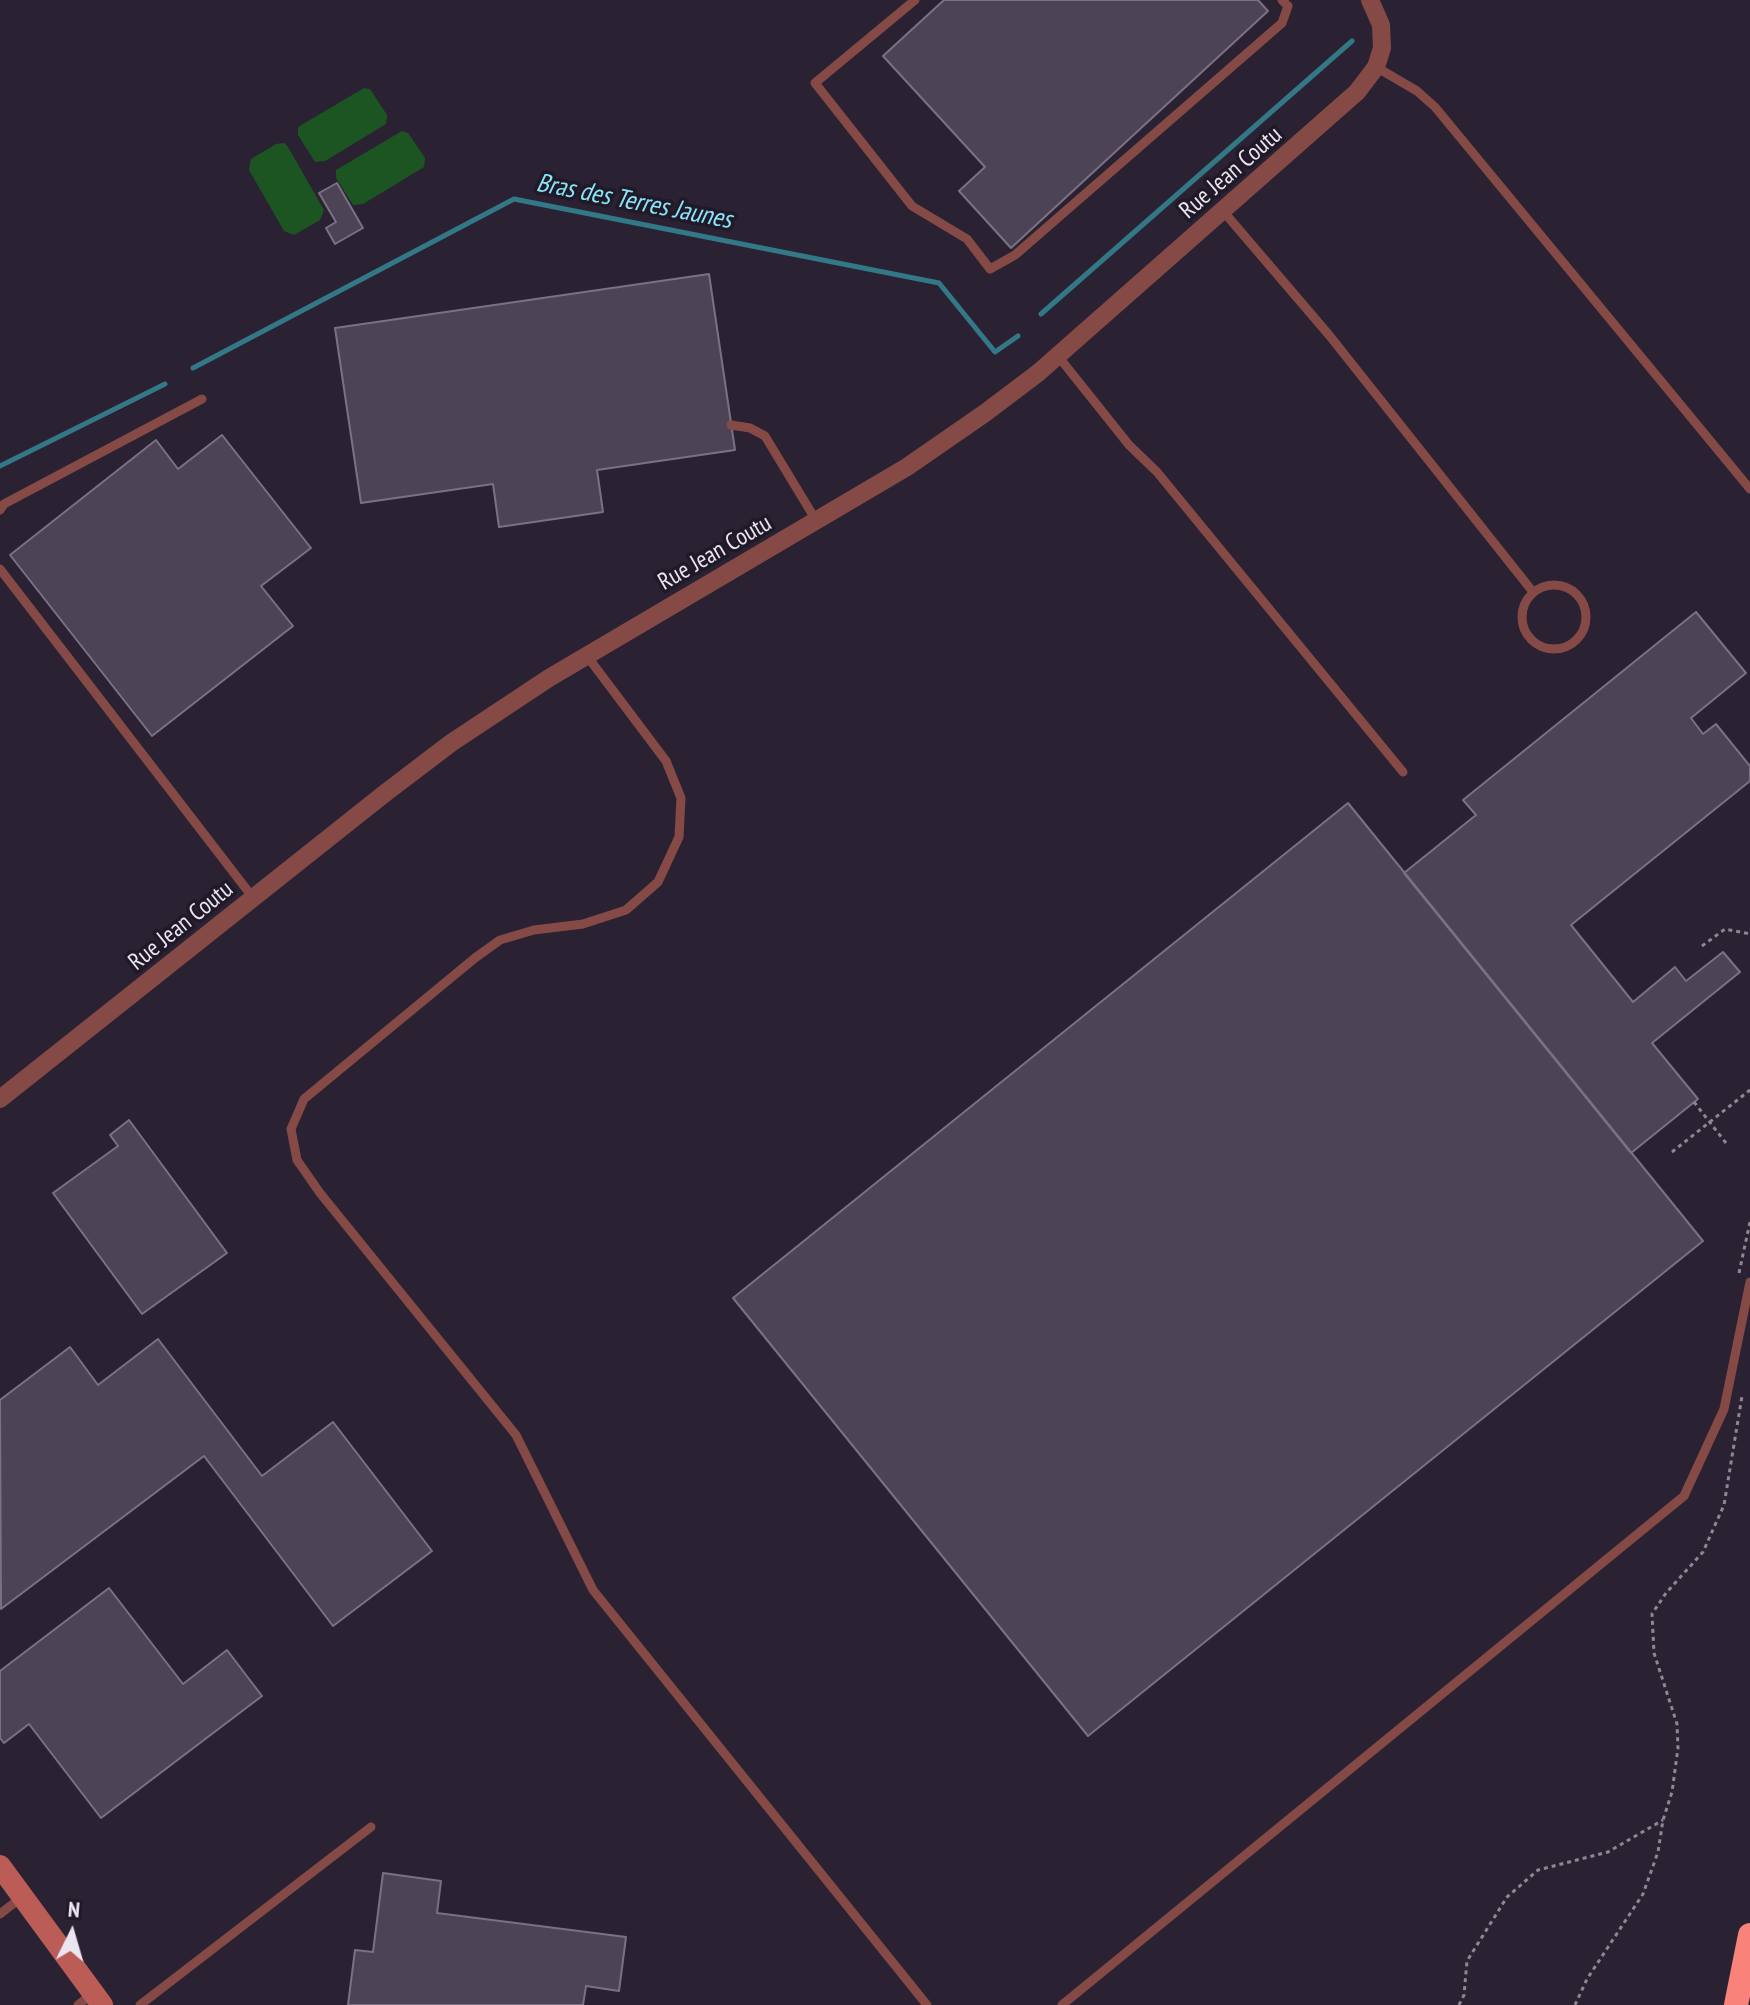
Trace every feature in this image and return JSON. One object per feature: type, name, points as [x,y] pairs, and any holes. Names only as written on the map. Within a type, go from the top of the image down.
[{"type":"highway","points":[[1736,2005],[1750,1935]]},
{"type":"main road","points":[[0,1866],[13,1904]]},
{"type":"main road","points":[[0,1881],[13,1904],[74,1969],[91,2001]]},
{"type":"street","points":[[1370,0],[1383,33],[1376,67]]},
{"type":"street","name":"Rue Jean Coutu","points":[[0,1099],[443,749],[528,691],[817,522],[964,429],[1058,356],[1349,100],[1376,67]]},
{"type":"lane","points":[[915,0],[815,83],[912,206],[967,239],[990,269],[1015,255],[1282,23],[1288,6],[1282,0]]},
{"type":"lane","points":[[1376,67],[1417,91],[1435,107],[1750,489]]},
{"type":"lane","points":[[1223,211],[1329,335],[1533,592]]},
{"type":"lane","points":[[1058,356],[1403,772]]},
{"type":"lane","points":[[0,510],[4,504],[202,399]]},
{"type":"lane","points":[[731,425],[750,428],[765,436],[817,522]]},
{"type":"lane","points":[[0,569],[254,899]]},
{"type":"lane","points":[[1553,584],[1574,591],[1582,599],[1587,620],[1578,639],[1558,649],[1548,648],[1530,638],[1524,629],[1522,609],[1533,592],[1553,584]]},
{"type":"lane","points":[[587,656],[666,761],[681,798],[679,837],[658,882],[626,910],[583,924],[534,930],[500,940],[475,958],[304,1099],[291,1129],[297,1160],[320,1193],[516,1435],[593,1590],[927,2005]]},
{"type":"lane","points":[[1062,2005],[1684,1496],[1724,1409],[1750,1282]]},
{"type":"lane","points":[[140,2005],[371,1827]]},
{"type":"path","points":[[1702,946],[1725,929],[1750,934]]},
{"type":"path","points":[[1672,1152],[1750,1090]]},
{"type":"path","points":[[1694,1102],[1726,1143]]},
{"type":"path","points":[[1739,1276],[1750,1222]]},
{"type":"path","points":[[1575,2005],[1587,1979],[1643,1894],[1658,1852],[1663,1820],[1672,1792],[1678,1748],[1677,1724],[1654,1653],[1652,1614],[1666,1593],[1703,1552],[1724,1505],[1744,1383]]},
{"type":"path","points":[[1459,2005],[1464,1995],[1467,1961],[1507,1897],[1538,1870],[1608,1852],[1663,1820]]},
{"type":"green space","points":[[364,88],[370,89],[387,115],[386,124],[325,161],[315,162],[298,135],[298,127]]},
{"type":"green space","points":[[402,131],[408,133],[425,158],[424,167],[363,204],[353,205],[336,178],[336,170]]},
{"type":"green space","points":[[284,143],[288,147],[324,210],[320,220],[294,235],[284,231],[249,170],[251,159],[276,144]]},
{"type":"building","points":[[944,0],[1258,0],[1268,11],[1011,248],[959,191],[985,167],[883,56]]},
{"type":"building","points":[[337,183],[363,228],[335,244],[326,228],[336,222],[319,193]]},
{"type":"building","points":[[709,274],[735,450],[597,470],[603,512],[499,527],[493,484],[361,503],[335,328]]},
{"type":"building","points":[[222,435],[311,548],[261,586],[293,626],[152,736],[10,555],[156,440],[178,469]]},
{"type":"building","points":[[1696,612],[1746,673],[1691,718],[1703,734],[1716,724],[1750,766],[1750,781],[1571,925],[1633,1002],[1675,967],[1686,981],[1723,952],[1740,972],[1652,1043],[1698,1099],[1631,1153],[1404,873],[1476,815],[1463,800]]},
{"type":"building","points":[[1348,803],[1703,1241],[1088,1736],[733,1298]]},
{"type":"building","points":[[129,1120],[227,1253],[142,1314],[53,1193],[118,1146],[110,1135]]},
{"type":"building","points":[[158,1339],[262,1476],[333,1422],[432,1551],[333,1626],[204,1456],[1,1609],[0,1400],[70,1347],[98,1385]]},
{"type":"building","points":[[109,1588],[183,1684],[227,1650],[262,1696],[101,1818],[29,1724],[4,1743],[0,1738],[0,1671]]},
{"type":"building","points":[[383,1873],[441,1881],[437,1913],[626,1937],[619,1991],[586,1986],[583,2005],[348,2005],[355,1950],[373,1952]]},
{"type":"waterway","name":"Bras des Terres Jaunes","points":[[1041,314],[1352,41]]},
{"type":"waterway","name":"Bras des Terres Jaunes","points":[[193,368],[514,199],[939,283],[995,352],[1018,336]]},
{"type":"waterway","name":"Bras des Terres Jaunes","points":[[0,466],[165,384]]}]
